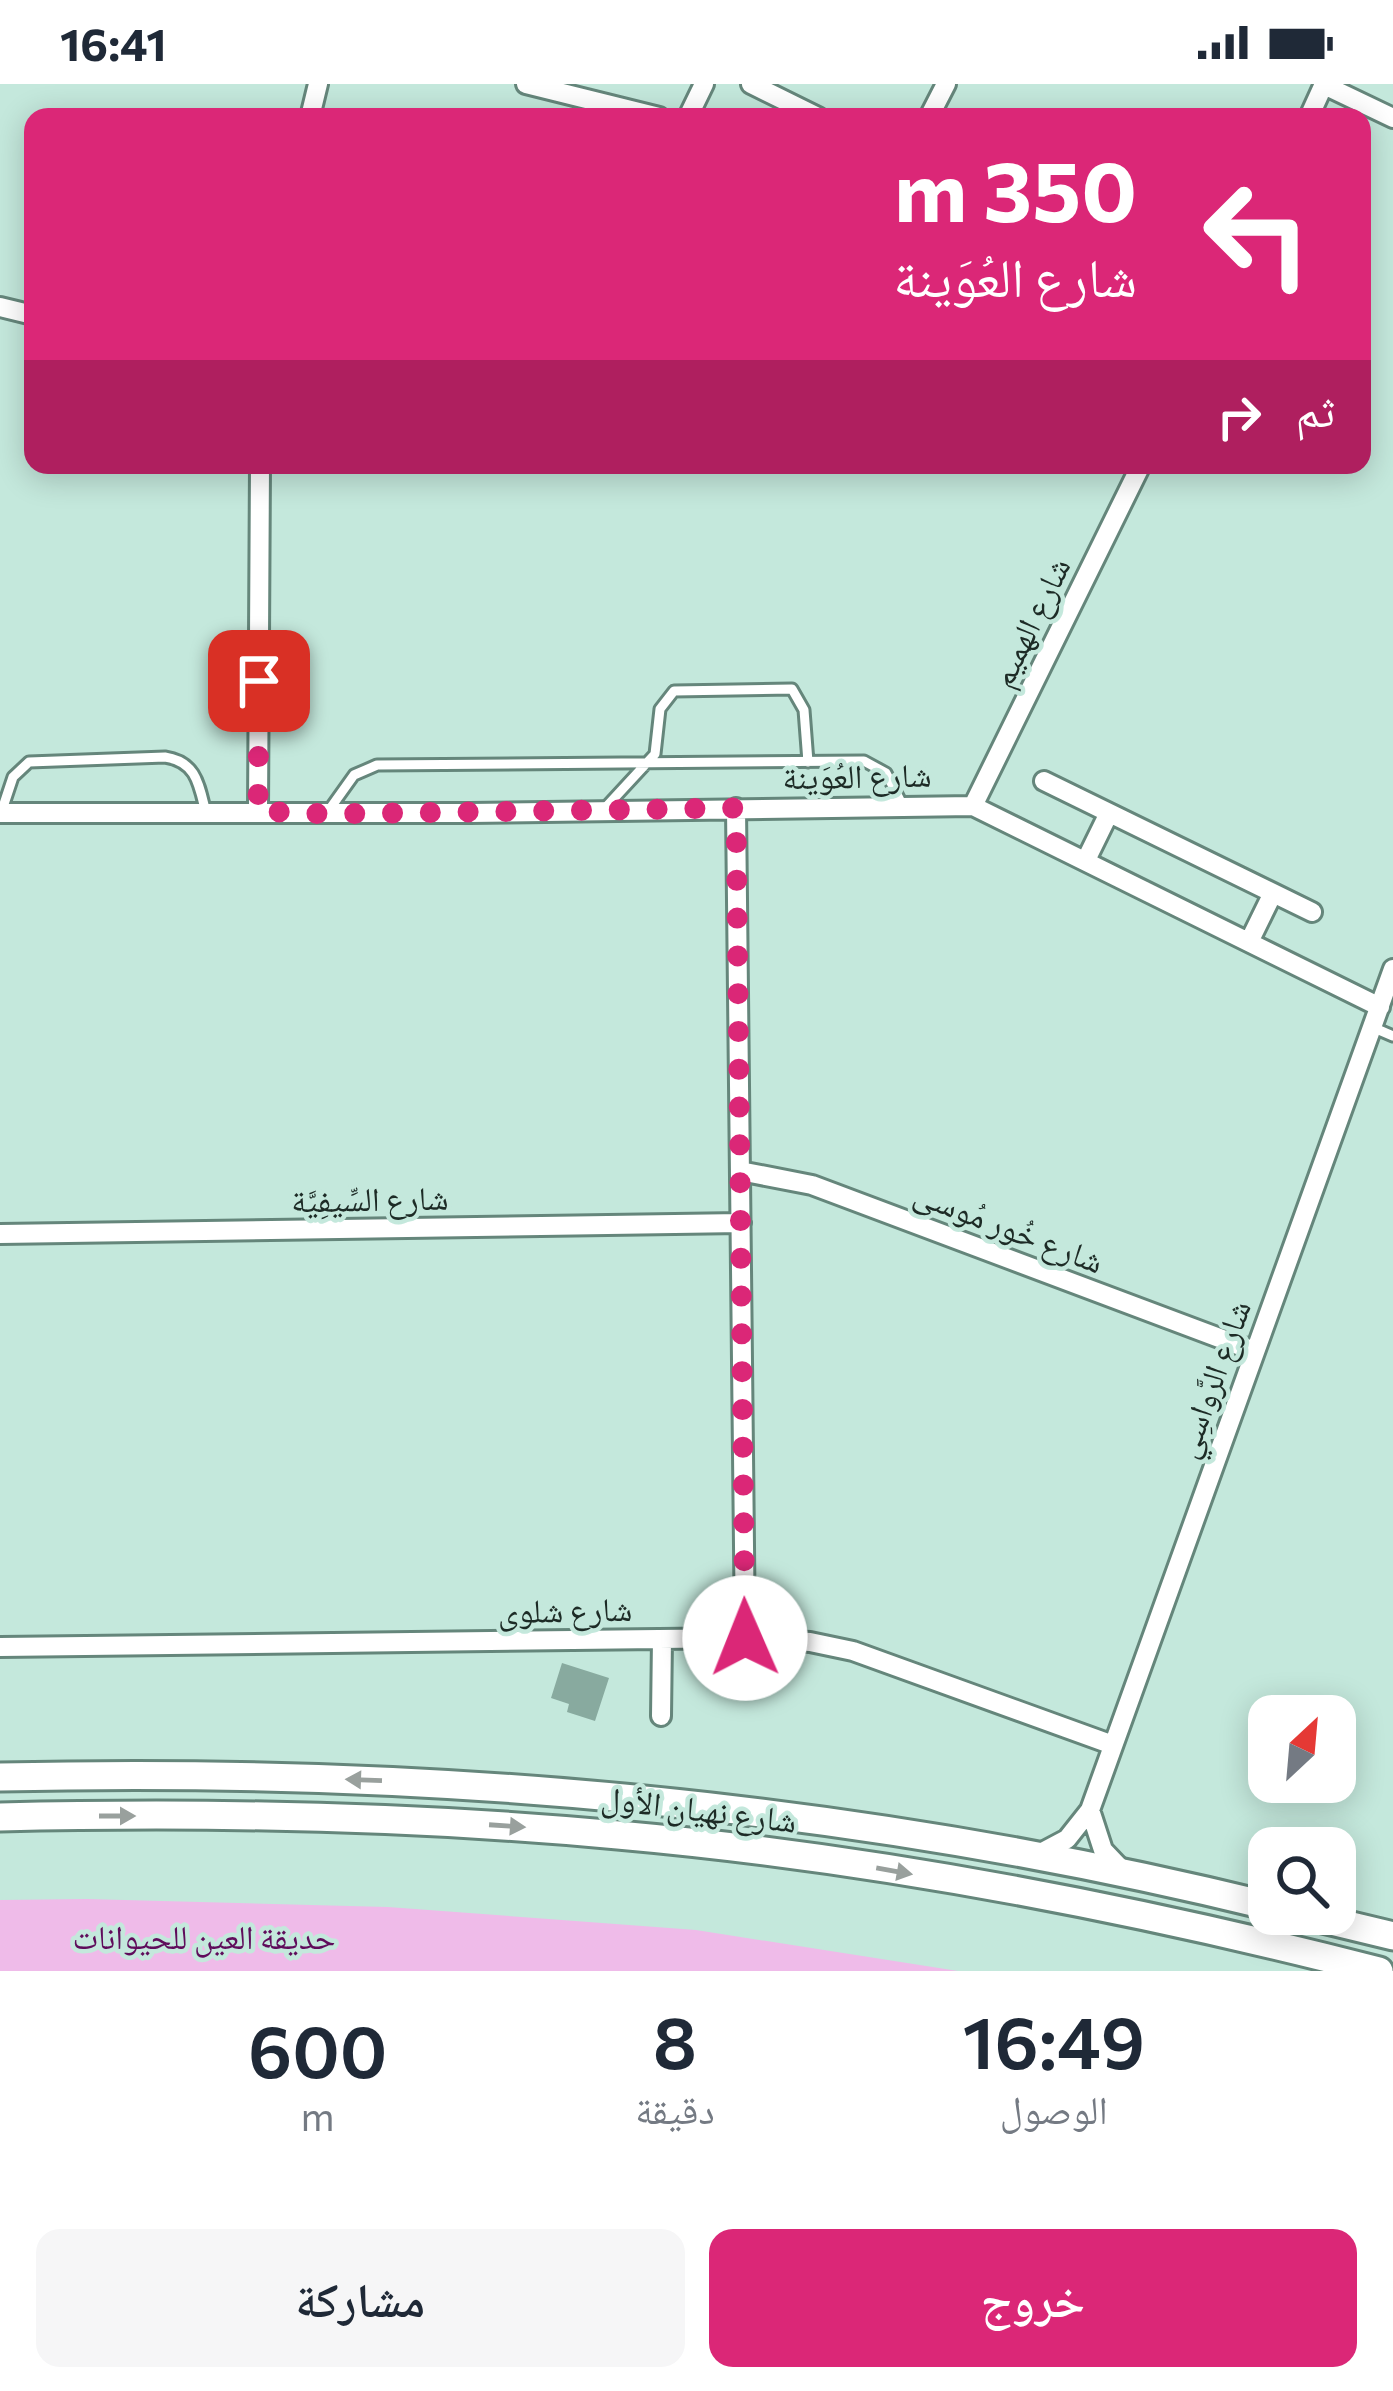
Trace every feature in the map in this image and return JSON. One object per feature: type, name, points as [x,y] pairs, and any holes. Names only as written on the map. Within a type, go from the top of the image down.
[{"type":"main road","name":"شارع نهيان الأول","points":[[0,1777],[377,1780],[571,1794],[787,1816],[1125,1873],[1248,1901]]},
{"type":"main road","name":"شارع نهيان الأول","points":[[0,1817],[183,1815],[440,1822],[714,1845],[1049,1897],[1379,1971]]},
{"type":"main road","points":[[1356,1927],[1393,1936]]},
{"type":"street","points":[[526,84],[623,108]]},
{"type":"street","points":[[751,84],[787,108]]},
{"type":"street","points":[[1324,84],[1393,118]]},
{"type":"street","points":[[258,811],[260,474]]},
{"type":"street","name":"شارع الهميم","points":[[973,806],[1137,474]]},
{"type":"street","points":[[1043,781],[1312,912]]},
{"type":"street","name":"شارع العُوَينة","points":[[1,813],[973,806],[1379,1007]]},
{"type":"street","points":[[736,808],[745,1638]]},
{"type":"street","points":[[1086,860],[1109,813]]},
{"type":"street","points":[[1249,941],[1273,893]]},
{"type":"street","name":"شارع الرَّواسِي","points":[[1033,1857],[1067,1839],[1090,1810],[1393,969]]},
{"type":"street","name":"شارع خُور مُوسى","points":[[740,1171],[812,1185],[1254,1351]]},
{"type":"street","name":"شارع السِّيفِيَّة","points":[[0,1234],[742,1223]]},
{"type":"street","name":"شارع شلوى","points":[[0,1647],[745,1638],[810,1642],[854,1651],[1113,1745]]},
{"type":"street","points":[[662,1639],[662,1716]]},
{"type":"street","points":[[1090,1810],[1103,1850],[1125,1873]]},
{"type":"lane","points":[[602,811],[648,764],[658,747],[660,709],[674,691],[786,688],[802,701],[808,762]]},
{"type":"lane","points":[[1,813],[13,777],[29,762],[165,758],[182,761],[196,774],[206,813]]},
{"type":"lane","points":[[327,814],[344,784],[377,765],[872,763],[886,773],[903,806]]},
{"type":"lane","points":[[1372,1027],[1393,1036]]},
{"type":"green space","name":"حديقة العين للحيوانات","points":[[0,1900],[388,1907],[696,1930],[958,1971],[0,1971]]},
{"type":"building","points":[[562,1663],[609,1678],[595,1721],[567,1712],[569,1704],[551,1698]]},
{"type":"route","points":[[259,681],[258,811],[736,808],[745,1638]]}]
